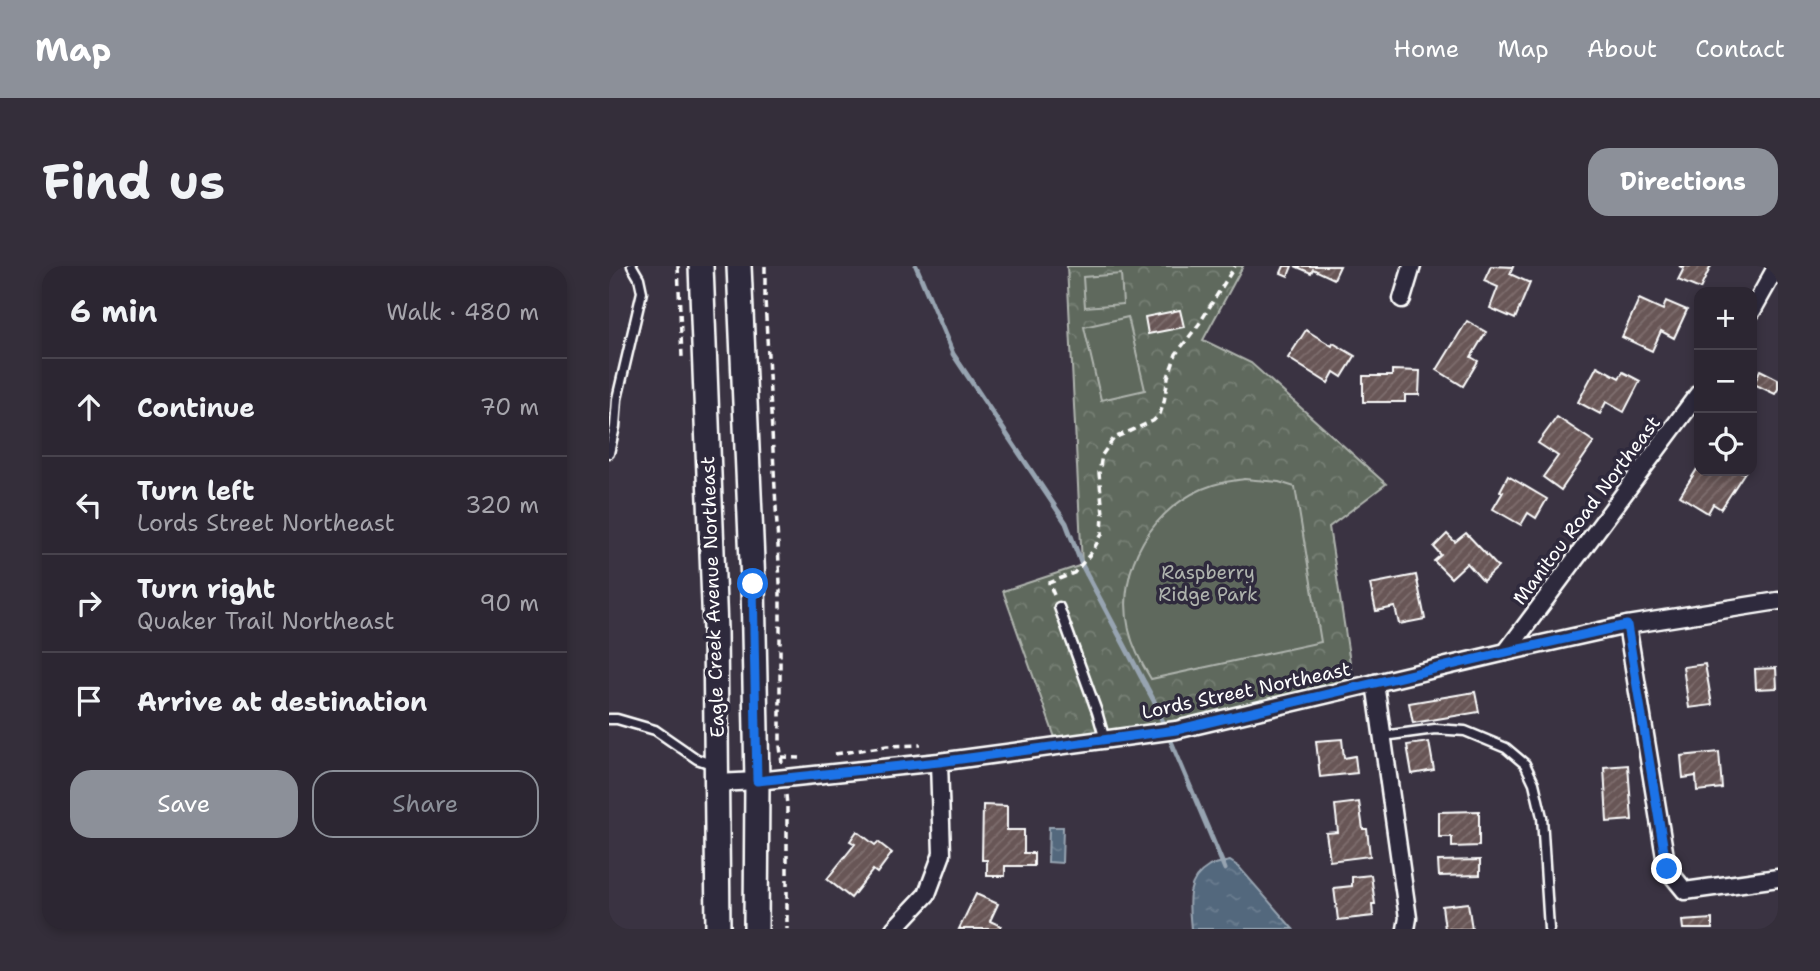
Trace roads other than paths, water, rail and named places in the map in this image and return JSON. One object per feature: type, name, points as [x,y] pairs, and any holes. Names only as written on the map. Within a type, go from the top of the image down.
[{"type":"main road","name":"Eagle Creek Avenue Northeast","points":[[701,266],[715,630],[718,929]]},
{"type":"main road","name":"Eagle Creek Avenue Northeast","points":[[739,266],[753,584],[757,781],[756,929]]},
{"type":"street","points":[[1402,299],[1412,266]]},
{"type":"street","points":[[1757,302],[1777,266]]},
{"type":"street","name":"Manitou Road Northeast","points":[[1506,652],[1694,400]]},
{"type":"street","name":"Lords Street Northeast","points":[[717,775],[757,781],[939,762],[1176,730],[1627,625],[1778,601]]},
{"type":"street","points":[[1627,625],[1667,869],[1685,891],[1778,878]]},
{"type":"street","points":[[1375,683],[1408,918],[1406,929]]},
{"type":"street","points":[[894,929],[927,894],[942,854],[939,762]]},
{"type":"lane","points":[[609,453],[615,427],[617,398],[640,304],[641,285],[632,266]]},
{"type":"lane","points":[[1059,607],[1105,740]]},
{"type":"lane","points":[[609,719],[655,730],[717,775]]},
{"type":"lane","points":[[1383,736],[1436,729],[1465,731],[1506,747],[1525,764],[1534,783],[1542,817],[1549,929]]},
{"type":"water","points":[[1049,827],[1063,827],[1062,863],[1048,862]]},
{"type":"water","points":[[1230,861],[1239,867],[1293,929],[1191,929],[1190,895],[1195,879],[1210,866]]},
{"type":"waterway","points":[[916,266],[953,354],[1066,523],[1082,565],[1154,701],[1225,869]]},
{"type":"park label","name":"Raspberry Ridge Park","points":[[1208,583]]}]
